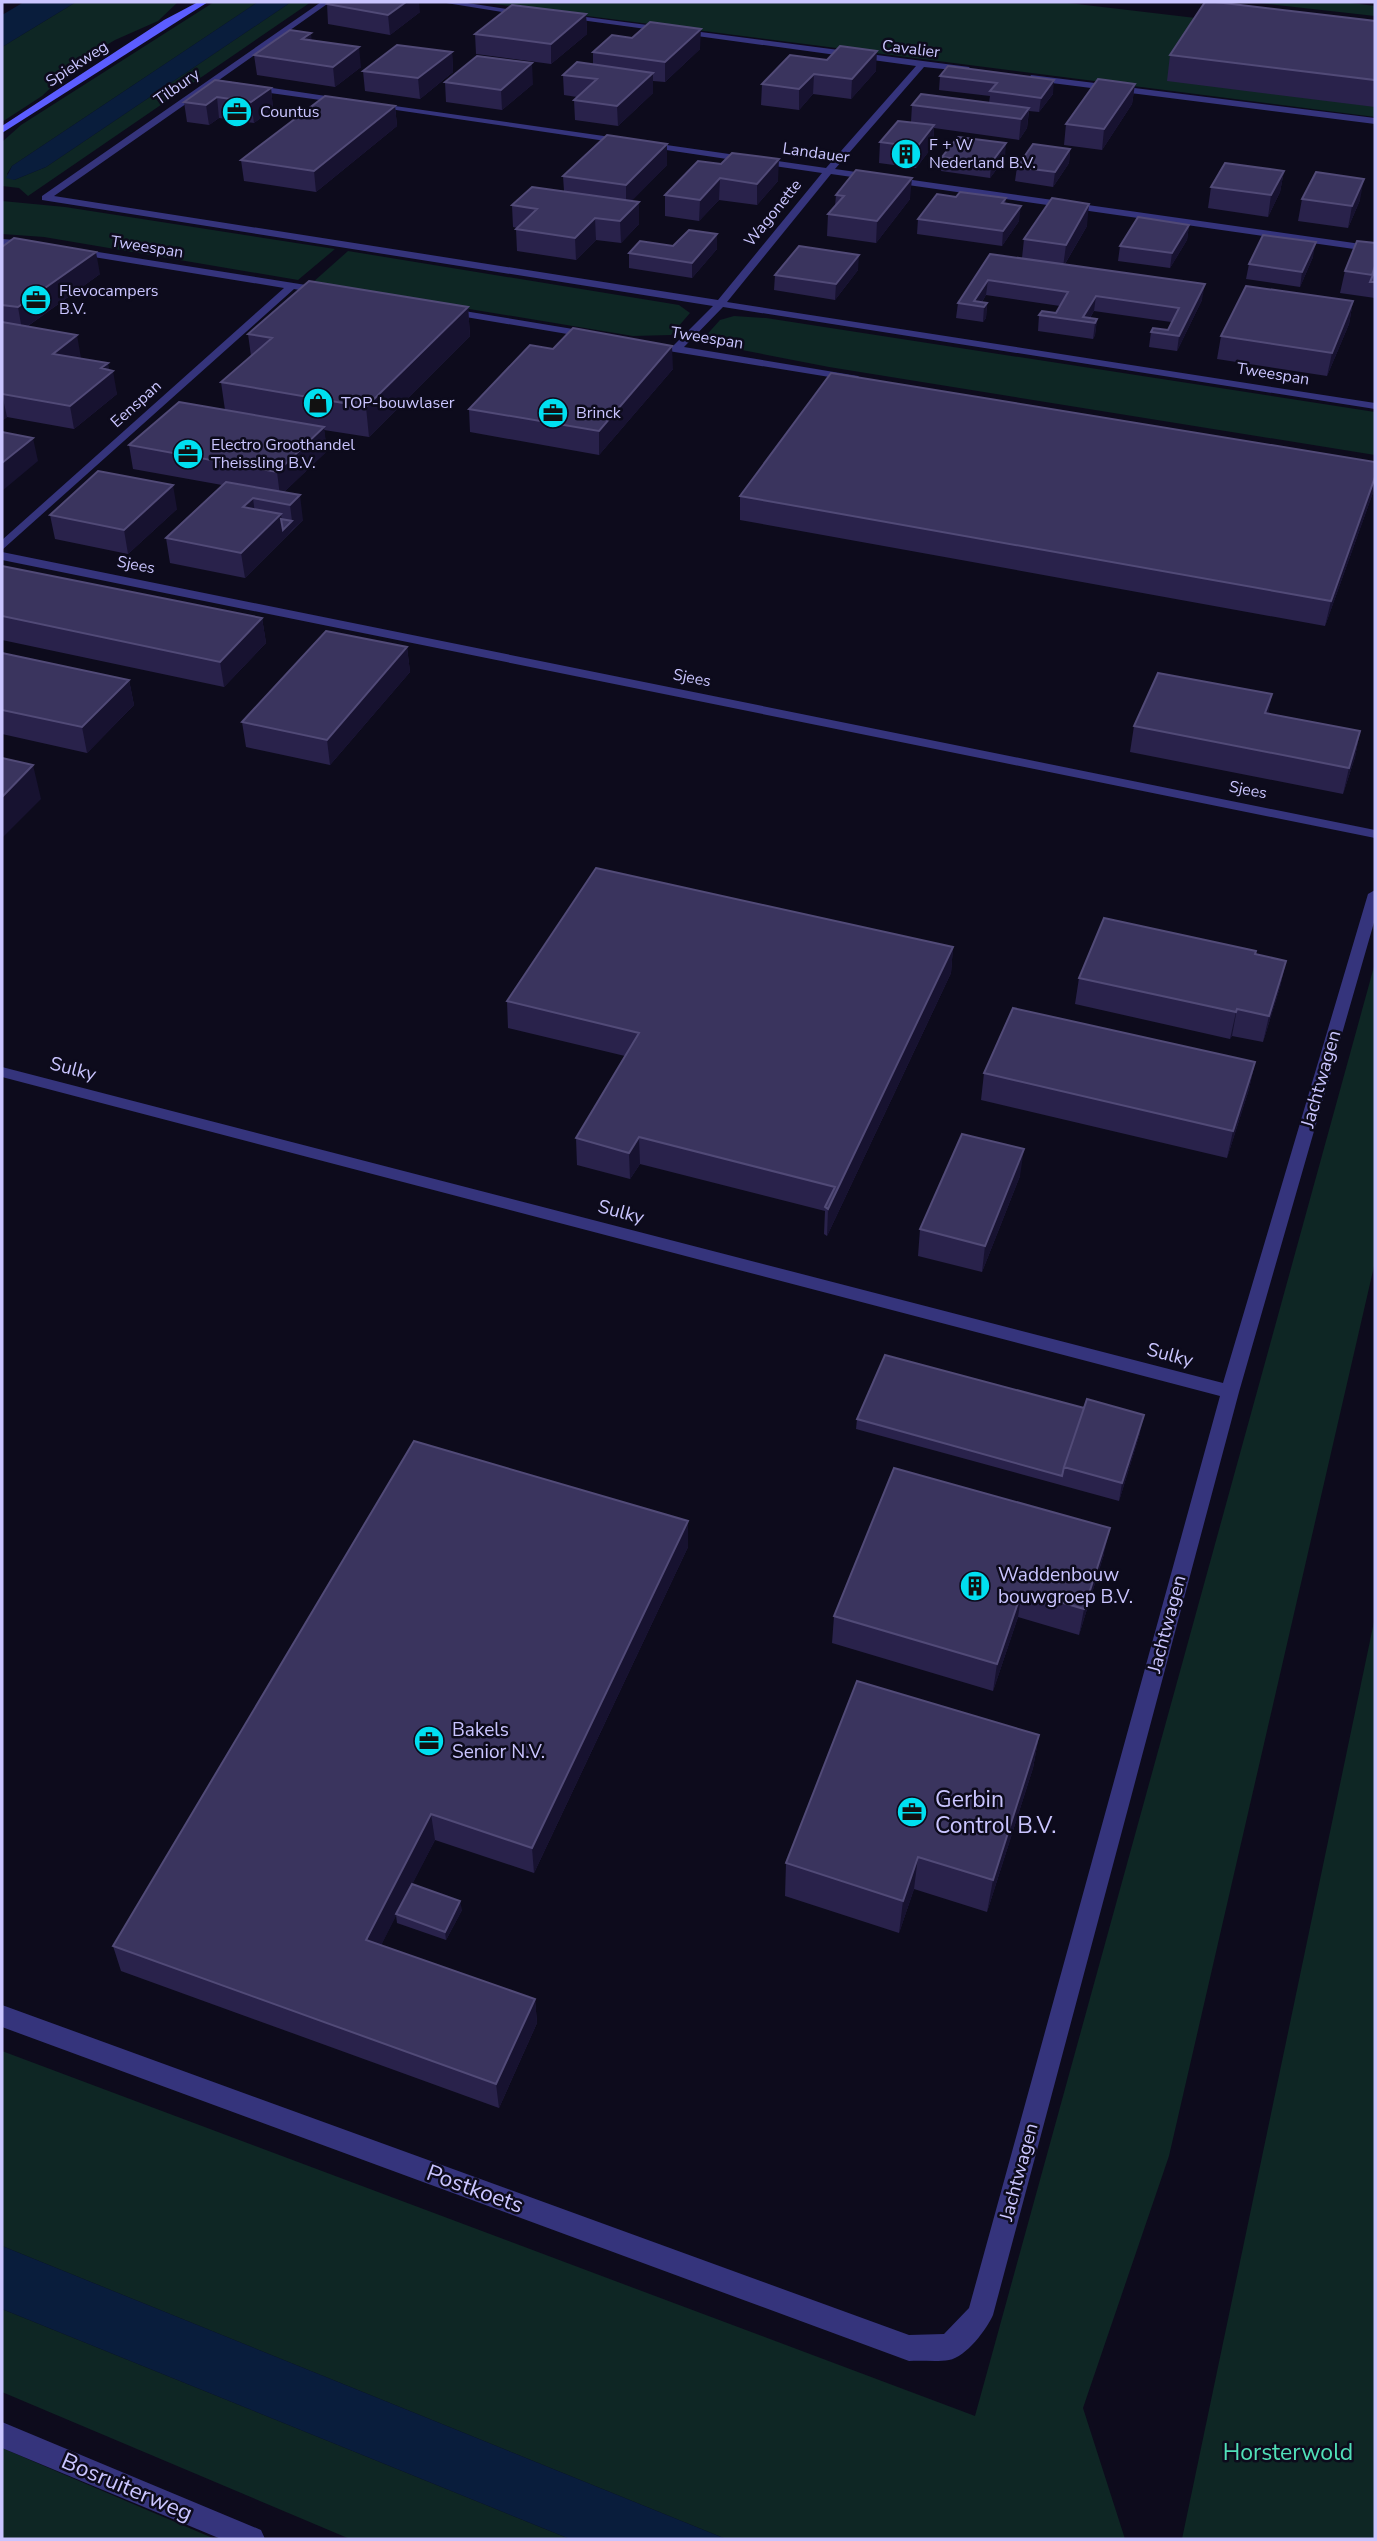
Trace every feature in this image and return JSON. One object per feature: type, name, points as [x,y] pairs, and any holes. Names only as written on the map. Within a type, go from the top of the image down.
[{"type":"main road","name":"Spiekweg","points":[[167,22],[190,2]]},
{"type":"main road","name":"Spiekweg","points":[[2,130],[167,22],[204,2]]},
{"type":"street","name":"Tilbury","points":[[45,198],[326,2]]},
{"type":"street","points":[[444,2],[540,14]]},
{"type":"street","name":"Cavalier","points":[[553,16],[977,71]]},
{"type":"street","name":"Wagonette","points":[[676,349],[719,305],[828,171],[922,64]]},
{"type":"street","points":[[1018,76],[1375,121]]},
{"type":"street","name":"Landauer","points":[[212,82],[1375,248]]},
{"type":"street","name":"Tweespan","points":[[45,198],[1375,406]]},
{"type":"street","points":[[2,235],[46,247]]},
{"type":"street","points":[[2,242],[33,244]]},
{"type":"street","name":"Tweespan","points":[[60,249],[333,292]]},
{"type":"street","name":"Eenspan","points":[[2,546],[292,286]]},
{"type":"street","points":[[429,308],[608,338]]},
{"type":"street","name":"Tweespan","points":[[635,342],[868,380]]},
{"type":"street","name":"Sjees","points":[[2,556],[1375,834]]},
{"type":"street","name":"Jachtwagen","points":[[950,2347],[980,2315],[1230,1392],[1375,894]]},
{"type":"street","name":"Sulky","points":[[2,1072],[1230,1392]]},
{"type":"street","name":"Postkoets","points":[[2,2016],[909,2348],[950,2347]]},
{"type":"street","name":"Bosruiterweg","points":[[2,2435],[252,2539]]},
{"type":"green space","points":[[76,2],[178,2],[158,21],[115,40],[51,78],[59,80],[42,96],[2,122],[2,47]]},
{"type":"green space","points":[[214,2],[258,2],[12,166],[7,174],[14,180],[46,167],[291,2],[311,2],[28,196],[19,188],[2,186],[2,142],[21,125]]},
{"type":"green space","points":[[478,2],[1060,2],[1375,39],[1375,117]]},
{"type":"green space","points":[[1250,2],[1344,2],[1375,6],[1375,16]]},
{"type":"green space","points":[[2,201],[65,207],[335,249],[298,280],[44,237],[2,234]]},
{"type":"green space","points":[[348,251],[679,305],[690,313],[671,335],[633,336],[312,283]]},
{"type":"green space","points":[[734,316],[766,318],[1375,412],[1375,455],[829,367],[706,343],[703,339],[720,320]]},
{"type":"green space","points":[[1375,963],[1375,1262],[1169,2156],[1083,2408],[1125,2539],[726,2539],[2,2246],[2,2051],[975,2416]]},
{"type":"green space","name":"Horsterwold","points":[[1375,1617],[1375,2539],[1182,2539]]},
{"type":"green space","points":[[2,2309],[570,2539],[350,2539],[2,2392]]},
{"type":"green space","points":[[2,2448],[215,2539],[2,2539]]},
{"type":"water","points":[[24,2],[76,2],[2,47],[2,15]]},
{"type":"water","points":[[258,2],[291,2],[46,167],[14,180],[6,178],[12,166]]},
{"type":"water","points":[[2,2246],[726,2539],[570,2539],[2,2309]]},
{"type":"building","points":[[406,2],[388,15],[327,4]]},
{"type":"building","points":[[1205,2],[1375,21],[1375,80],[1170,55]]},
{"type":"building","points":[[512,5],[586,14],[551,44],[475,34]]},
{"type":"building","points":[[650,22],[701,29],[665,62],[593,52],[612,35],[632,38]]},
{"type":"building","points":[[290,30],[311,33],[302,39],[359,47],[333,67],[254,55]]},
{"type":"building","points":[[397,45],[452,52],[418,78],[363,71]]},
{"type":"building","points":[[840,46],[877,51],[852,79],[814,74],[799,89],[762,84],[790,55],[827,60]]},
{"type":"building","points":[[477,56],[532,63],[501,90],[445,82]]},
{"type":"building","points":[[577,62],[653,73],[617,106],[574,100],[597,79],[563,75]]},
{"type":"building","points":[[948,66],[1054,80],[1041,98],[990,91],[997,83],[940,76]]},
{"type":"building","points":[[1098,79],[1135,84],[1104,129],[1066,124]]},
{"type":"building","points":[[215,80],[271,88],[251,102],[217,97],[206,105],[184,102]]},
{"type":"building","points":[[921,94],[1029,108],[1021,119],[912,105]]},
{"type":"building","points":[[325,96],[395,106],[314,171],[241,160]]},
{"type":"building","points":[[898,121],[934,125],[917,147],[880,142]]},
{"type":"building","points":[[607,135],[667,144],[626,185],[563,176]]},
{"type":"building","points":[[958,137],[1006,143],[991,163],[942,157]]},
{"type":"building","points":[[1033,144],[1070,149],[1055,172],[1017,167]]},
{"type":"building","points":[[732,153],[779,159],[757,184],[720,178],[700,200],[665,195],[698,161],[721,164]]},
{"type":"building","points":[[1225,163],[1284,171],[1271,195],[1211,187]]},
{"type":"building","points":[[856,170],[912,178],[877,221],[828,214],[844,196],[836,195]]},
{"type":"building","points":[[1316,172],[1364,179],[1352,206],[1302,199]]},
{"type":"building","points":[[532,187],[639,202],[620,221],[595,218],[575,238],[516,229],[537,209],[512,205]]},
{"type":"building","points":[[960,192],[1006,198],[1002,203],[1021,206],[1003,231],[918,219],[937,194],[956,197]]},
{"type":"building","points":[[1052,198],[1089,204],[1066,245],[1024,239]]},
{"type":"building","points":[[1138,217],[1189,225],[1172,253],[1120,246]]},
{"type":"building","points":[[689,230],[717,234],[692,263],[629,253],[640,241],[673,246]]},
{"type":"building","points":[[1263,235],[1316,242],[1302,272],[1249,264]]},
{"type":"building","points":[[14,238],[96,252],[18,307],[2,305],[2,247]]},
{"type":"building","points":[[1357,241],[1375,243],[1375,266],[1372,275],[1345,271]]},
{"type":"building","points":[[799,246],[859,255],[836,284],[775,275]]},
{"type":"building","points":[[990,254],[1205,284],[1179,336],[1151,332],[1153,328],[1168,330],[1179,308],[1096,296],[1083,317],[1097,319],[1095,323],[1039,315],[1042,311],[1056,313],[1068,292],[988,280],[974,301],[987,303],[984,307],[958,303]]},
{"type":"building","points":[[309,281],[468,307],[366,407],[221,382],[272,338],[248,334]]},
{"type":"building","points":[[1246,286],[1353,301],[1332,353],[1221,336]]},
{"type":"building","points":[[2,322],[77,335],[53,354],[108,363],[101,368],[113,371],[70,406],[2,394]]},
{"type":"building","points":[[573,328],[672,346],[599,431],[469,409],[530,345],[553,349]]},
{"type":"building","points":[[831,373],[1375,462],[1375,477],[1331,601],[740,496]]},
{"type":"building","points":[[179,402],[324,427],[277,472],[129,445]]},
{"type":"building","points":[[2,432],[33,438],[2,463]]},
{"type":"building","points":[[98,471],[173,485],[124,530],[50,515]]},
{"type":"building","points":[[226,482],[300,495],[290,505],[253,498],[243,507],[281,514],[241,553],[166,538]]},
{"type":"building","points":[[281,519],[292,521],[283,530]]},
{"type":"building","points":[[2,566],[262,618],[220,662],[2,616]]},
{"type":"building","points":[[326,631],[407,647],[327,740],[242,722]]},
{"type":"building","points":[[2,653],[129,680],[82,727],[2,710]]},
{"type":"building","points":[[1158,673],[1272,694],[1265,713],[1360,731],[1349,768],[1134,726]]},
{"type":"building","points":[[2,758],[33,765],[2,797]]},
{"type":"building","points":[[596,868],[953,947],[828,1209],[825,1207],[835,1187],[639,1137],[629,1153],[576,1138],[639,1033],[507,1001]]},
{"type":"building","points":[[1104,918],[1256,951],[1255,954],[1286,961],[1269,1016],[1237,1009],[1236,1012],[1079,978]]},
{"type":"building","points":[[1013,1008],[1255,1062],[1233,1131],[984,1073]]},
{"type":"building","points":[[962,1134],[1024,1149],[985,1246],[920,1229]]},
{"type":"building","points":[[885,1355],[1084,1408],[1062,1476],[857,1419]]},
{"type":"building","points":[[1087,1399],[1144,1415],[1122,1483],[1064,1467]]},
{"type":"building","points":[[414,1441],[688,1521],[532,1848],[431,1814],[366,1940],[535,1999],[496,2084],[113,1946]]},
{"type":"building","name":"Waddenbouw bouwgroep B.V.","points":[[894,1468],[1110,1528],[1084,1609],[1022,1591],[997,1664],[834,1616]]},
{"type":"building","points":[[857,1681],[1039,1735],[993,1880],[918,1857],[903,1901],[786,1863]]},
{"type":"building","points":[[412,1884],[460,1901],[445,1932],[396,1914]]},
{"type":"place","name":"Countus","points":[[237,112]]},
{"type":"place","name":"F + W Nederland B.V.","points":[[906,154]]},
{"type":"place","name":"Flevocampers B.V.","points":[[36,300]]},
{"type":"place","name":"TOP-bouwlaser","points":[[318,403]]},
{"type":"place","name":"Brinck","points":[[553,413]]},
{"type":"place","name":"Electro Groothandel Theissling B.V.","points":[[188,454]]},
{"type":"place","name":"Waddenbouw bouwgroep B.V.","points":[[975,1586]]},
{"type":"place","name":"Bakels Senior N.V.","points":[[429,1741]]},
{"type":"place","name":"Gerbin Control B.V.","points":[[912,1812]]}]
